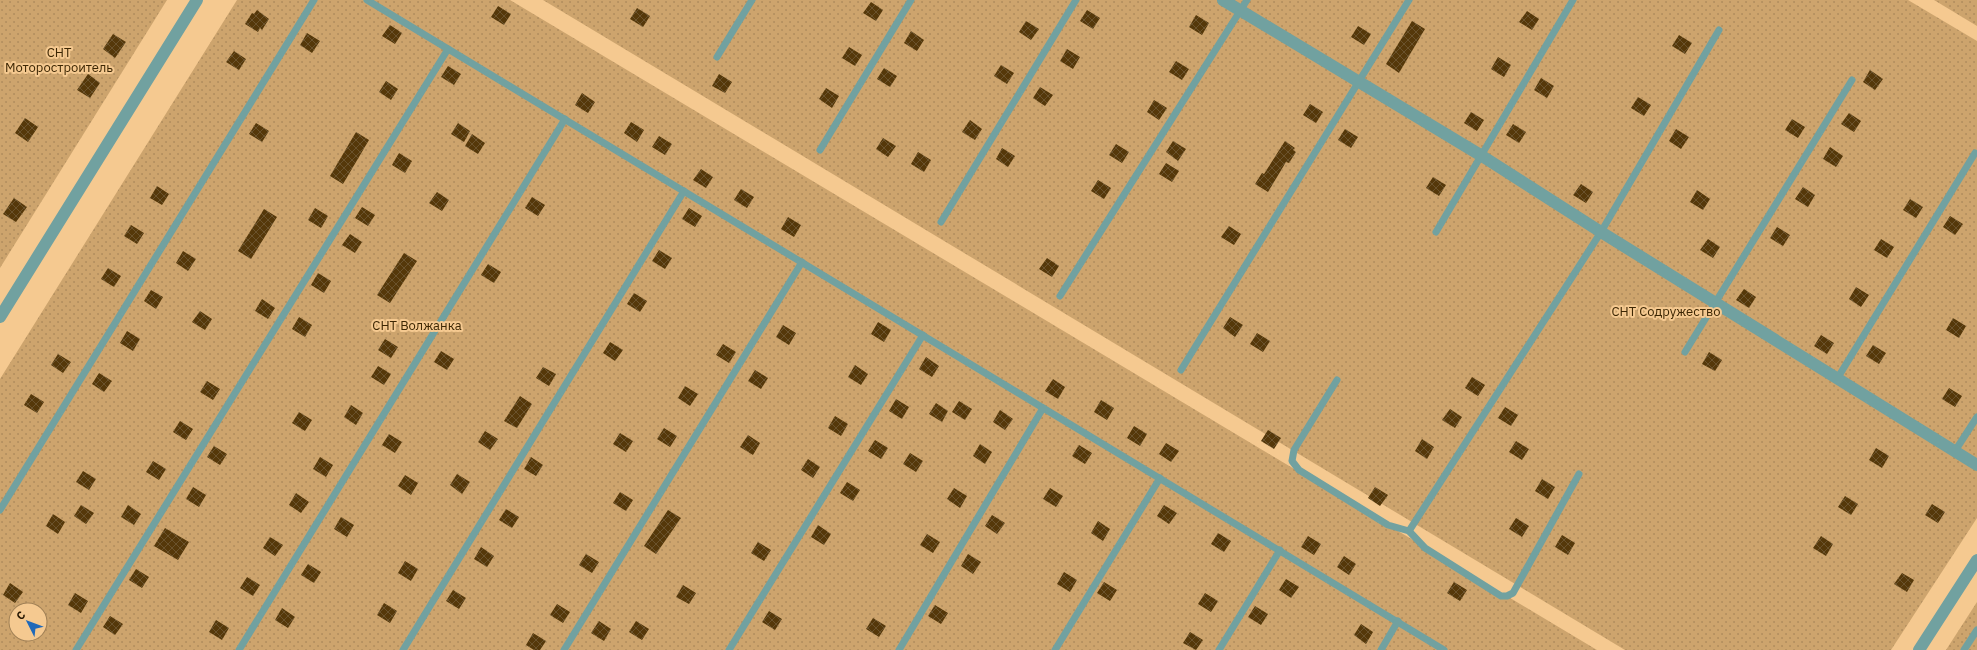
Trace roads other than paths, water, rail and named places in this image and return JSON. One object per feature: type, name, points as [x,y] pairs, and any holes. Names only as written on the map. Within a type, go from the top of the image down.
[{"type":"street","points":[[0,317],[197,0]]},
{"type":"street","points":[[1223,0],[1244,5],[1358,83],[1482,156],[1601,232],[1977,465]]},
{"type":"street","points":[[1919,650],[1977,560]]},
{"type":"lane","points":[[0,510],[314,0]]},
{"type":"lane","points":[[367,0],[1444,650]]},
{"type":"lane","points":[[717,57],[752,0]]},
{"type":"lane","points":[[820,150],[911,0]]},
{"type":"lane","points":[[941,222],[1076,0]]},
{"type":"lane","points":[[1181,370],[1409,0]]},
{"type":"lane","points":[[1436,232],[1573,0]]},
{"type":"lane","points":[[1060,296],[1244,5]]},
{"type":"lane","points":[[1409,531],[1601,232],[1719,30]]},
{"type":"lane","points":[[76,650],[448,48]]},
{"type":"lane","points":[[1685,352],[1852,80]]},
{"type":"lane","points":[[239,650],[565,119]]},
{"type":"lane","points":[[1837,379],[1976,153]]},
{"type":"lane","points":[[402,650],[684,191]]},
{"type":"lane","points":[[564,650],[802,262]]},
{"type":"lane","points":[[729,650],[923,335]]},
{"type":"lane","points":[[1337,380],[1294,450],[1292,461],[1299,470],[1388,525],[1409,531],[1425,548],[1500,596],[1507,596],[1513,593],[1579,474]]},
{"type":"lane","points":[[899,650],[1043,408]]},
{"type":"lane","points":[[1955,451],[1977,416]]},
{"type":"lane","points":[[1055,650],[1160,478]]},
{"type":"lane","points":[[1219,650],[1280,550]]},
{"type":"lane","points":[[1381,650],[1398,621]]},
{"type":"lane","points":[[1964,650],[1977,630]]},
{"type":"park label","name":"СНТ Моторостроитель","points":[[59,60]]},
{"type":"park label","name":"СНТ Содружество","points":[[1666,311]]},
{"type":"park label","name":"СНТ Волжанка","points":[[417,325]]}]
